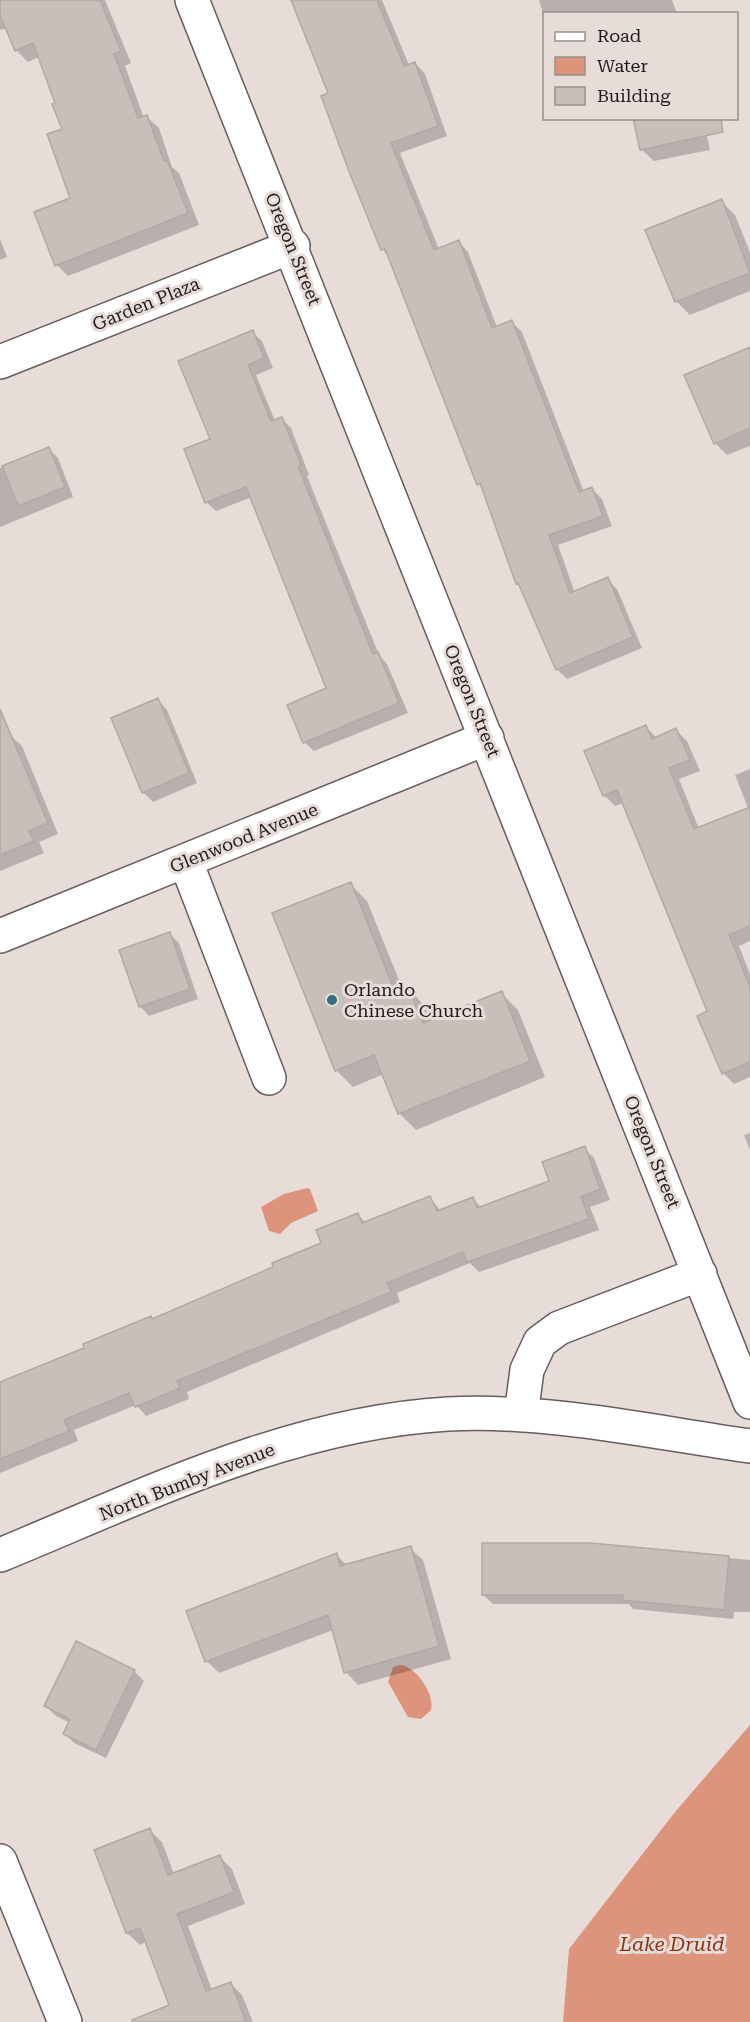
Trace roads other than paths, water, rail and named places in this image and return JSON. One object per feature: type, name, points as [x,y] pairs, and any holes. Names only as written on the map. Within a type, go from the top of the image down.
[{"type":"street","name":"Oregon Street","points":[[192,0],[292,246],[750,1402]]},
{"type":"street","name":"Garden Plaza","points":[[0,362],[292,246]]},
{"type":"street","name":"Glenwood Avenue","points":[[0,936],[487,738]]},
{"type":"street","points":[[186,862],[269,1078]]},
{"type":"street","points":[[521,1415],[527,1370],[540,1342],[559,1328],[700,1274]]},
{"type":"street","name":"North Bumby Avenue","points":[[0,1555],[217,1466],[319,1434],[392,1421],[448,1414],[521,1415],[750,1446]]},
{"type":"street","points":[[0,1861],[65,2022]]},
{"type":"water","points":[[310,1189],[318,1211],[291,1223],[280,1234],[269,1231],[261,1207],[284,1194]]},
{"type":"water","points":[[400,1665],[418,1675],[430,1696],[431,1710],[421,1719],[408,1717],[388,1682],[393,1667]]},
{"type":"water","name":"Lake Druid","points":[[750,1725],[750,2022],[563,2022],[569,1949],[675,1812]]},
{"type":"place","name":"Orlando Chinese Church","points":[[332,1000]]}]
